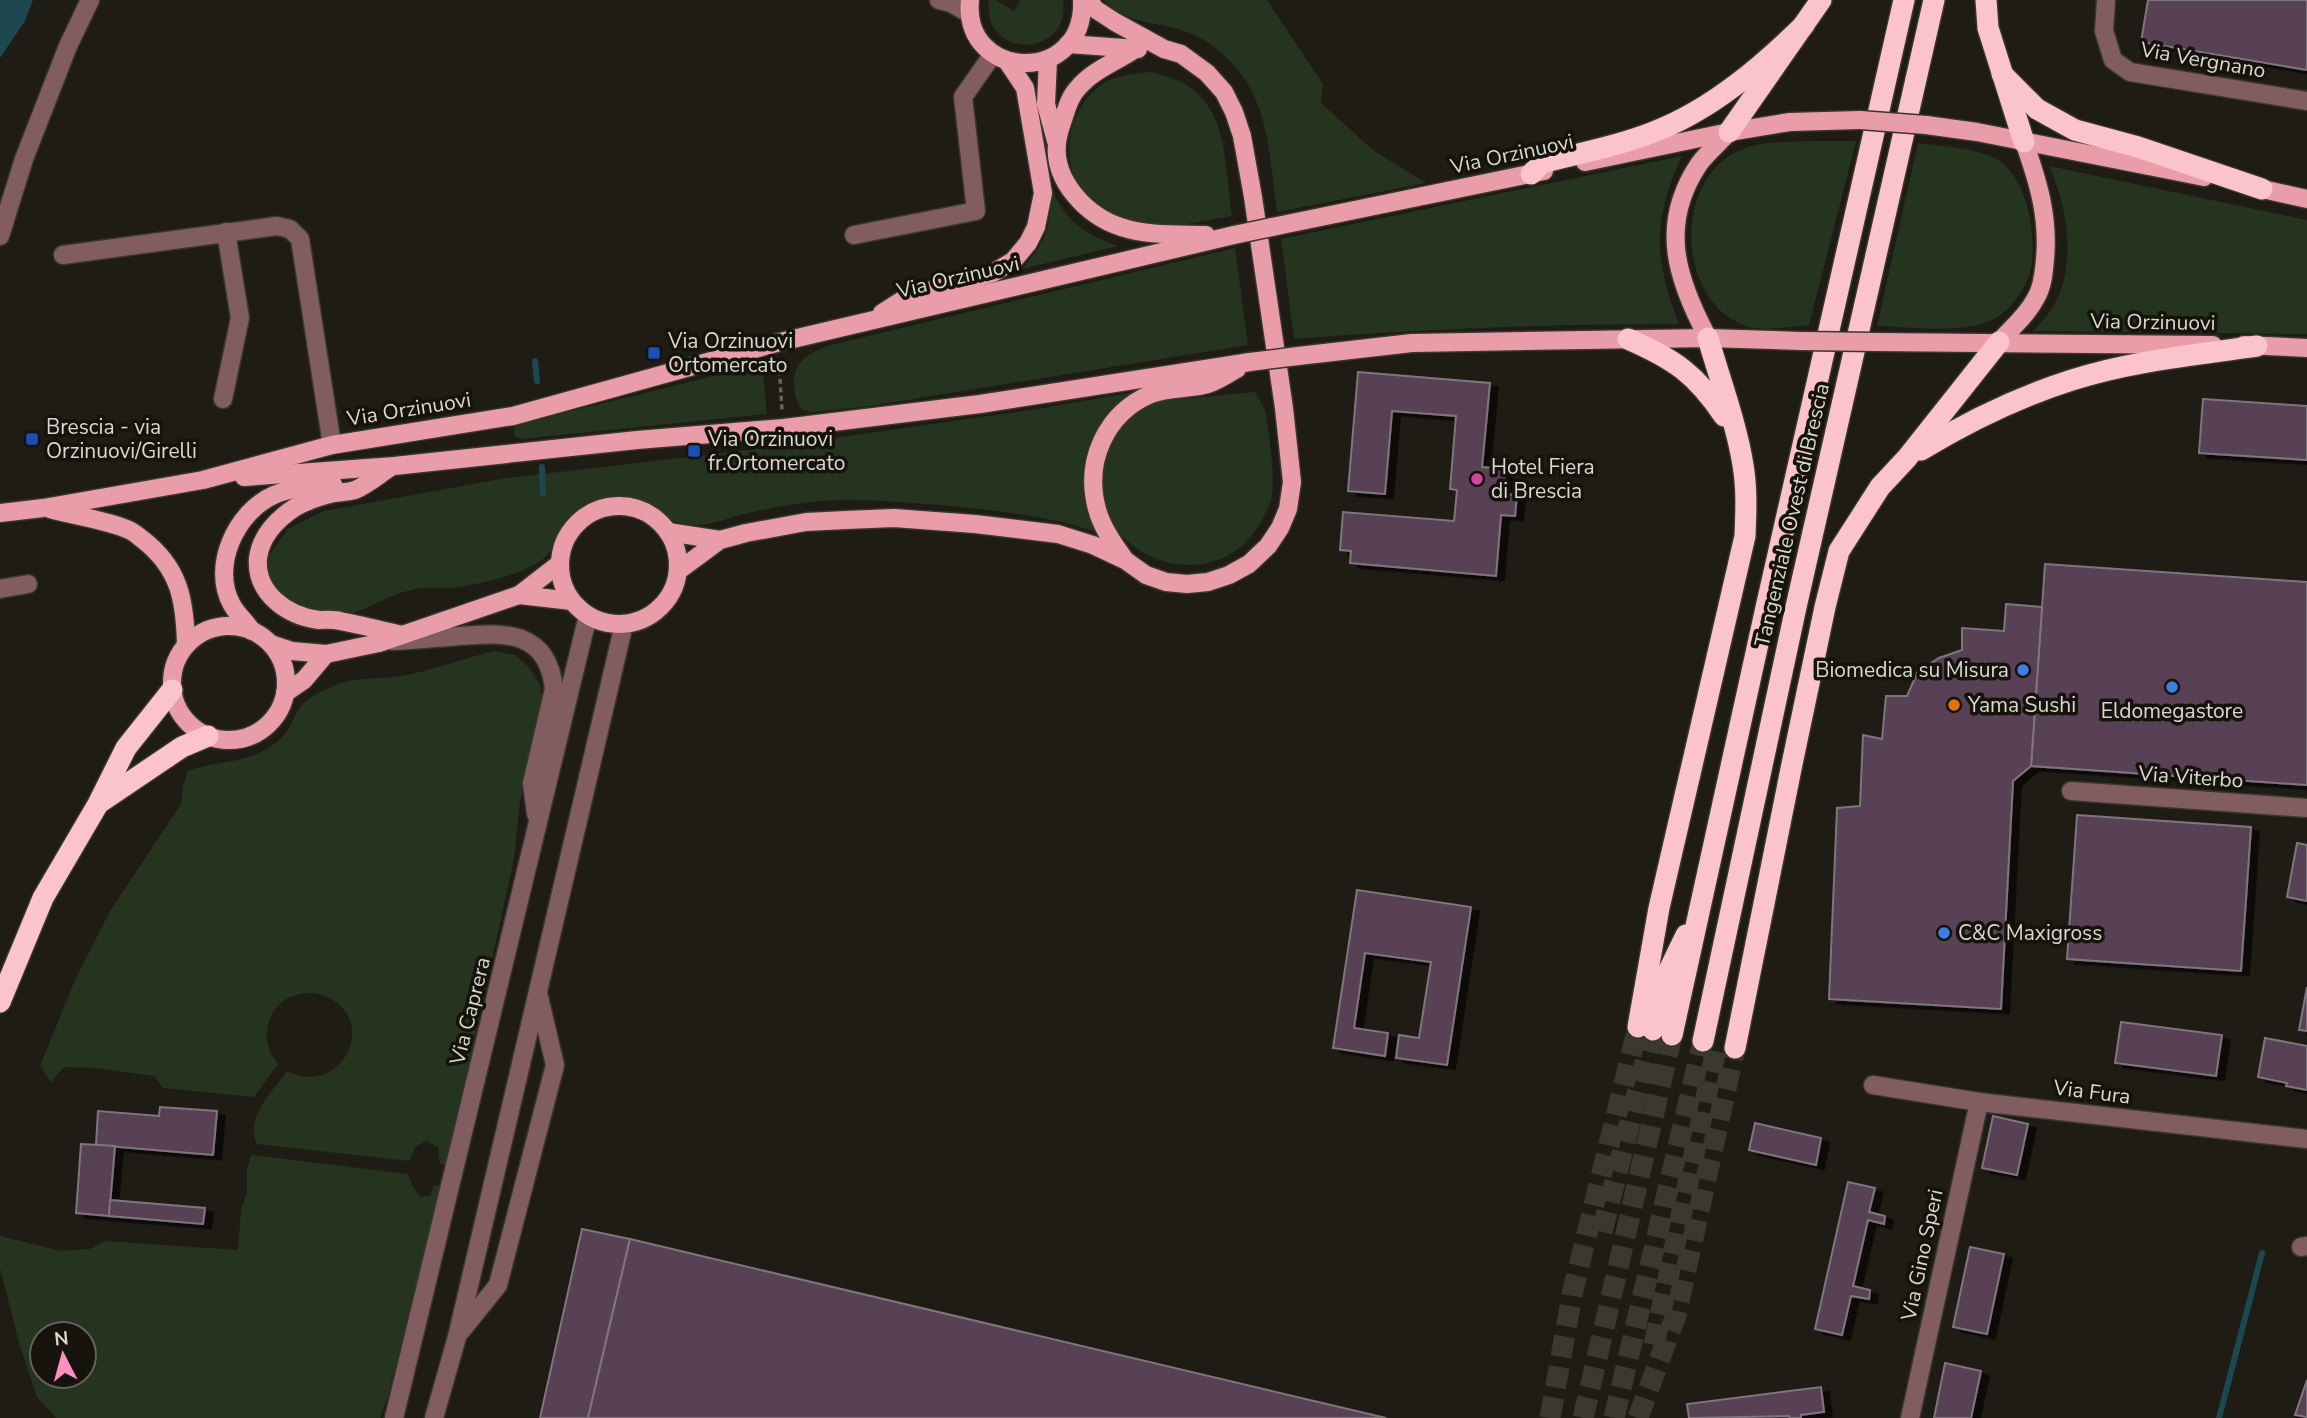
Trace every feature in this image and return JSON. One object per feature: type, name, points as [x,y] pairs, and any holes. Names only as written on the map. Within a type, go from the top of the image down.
[{"type":"highway","points":[[1729,132],[1821,0]]},
{"type":"highway","name":"Tangenziale Ovest di Brescia","points":[[1736,432],[1743,466],[1745,536],[1659,908],[1654,1031],[1669,970],[1701,905],[1904,0]]},
{"type":"highway","name":"Tangenziale Ovest di Brescia","points":[[1907,458],[1880,487],[1839,551],[1803,712],[1718,1045],[1730,978],[1732,907],[1796,607],[1934,0]]},
{"type":"highway","points":[[1986,0],[1988,28],[2024,142]]},
{"type":"highway","points":[[1531,174],[1542,163],[1657,131],[1701,108],[1769,58],[1804,25]]},
{"type":"highway","points":[[2002,74],[2037,109],[2075,130],[2138,147],[2262,189]]},
{"type":"highway","points":[[1708,338],[1736,432]]},
{"type":"highway","points":[[1628,339],[1680,366],[1706,389],[1736,432]]},
{"type":"highway","points":[[1907,458],[1999,342]]},
{"type":"highway","points":[[1907,458],[1965,423],[2073,380],[2141,363],[2257,346]]},
{"type":"highway","points":[[0,1002],[43,898],[98,804],[125,748],[172,690]]},
{"type":"highway","points":[[98,804],[182,747],[208,736]]},
{"type":"main road","points":[[1000,57],[1031,64],[1048,60],[1069,44],[1080,23],[1082,0]]},
{"type":"main road","points":[[678,571],[720,540],[806,522],[894,519],[975,524],[1058,534],[1093,545],[1125,560],[1146,575],[1166,582],[1187,584],[1208,582],[1229,575],[1249,564],[1268,546],[1288,509],[1292,482],[1284,408],[1242,136],[1224,92],[1207,73],[1181,54],[1164,49],[1115,22],[1095,9],[1089,0]]},
{"type":"main road","points":[[867,322],[907,298],[993,274],[1013,261],[1028,243],[1036,227],[1043,193],[1025,88],[1000,57],[978,38],[970,7]]},
{"type":"main road","points":[[1069,44],[1164,49]]},
{"type":"main road","points":[[1057,144],[1069,101],[1077,89],[1093,74],[1135,49]]},
{"type":"main road","points":[[1048,60],[1046,104],[1060,165],[1071,191],[1086,209],[1123,228],[1144,232],[1231,236]]},
{"type":"main road","name":"Via Orzinuovi","points":[[0,513],[202,480],[332,444],[513,416],[776,343],[1231,236],[1729,132],[1790,122],[1860,120],[1926,125],[2307,199]]},
{"type":"main road","points":[[1708,338],[1682,283],[1675,234],[1679,209],[1687,186],[1700,163],[1729,132]]},
{"type":"main road","points":[[1999,342],[2038,296],[2044,272],[2047,229],[2044,203],[2024,142]]},
{"type":"main road","name":"Via Orzinuovi","points":[[202,480],[394,466],[637,440],[784,428],[980,404],[1250,362],[1412,343],[1708,338],[2307,348]]},
{"type":"main road","points":[[1125,560],[1105,529],[1093,488],[1092,468],[1107,431],[1118,416],[1135,402],[1154,393],[1207,385],[1250,362]]},
{"type":"main road","points":[[394,466],[356,480],[278,493],[260,502],[244,519],[225,560],[225,585],[231,604],[252,631],[271,644],[292,651],[326,654],[379,643],[519,595],[559,564]]},
{"type":"main road","points":[[394,466],[355,490],[316,498],[281,517],[268,531],[260,546],[258,562],[266,591],[289,611],[318,620],[336,620],[402,635]]},
{"type":"main road","points":[[627,506],[643,510],[657,519],[668,532],[674,544],[678,571],[673,588],[664,602],[646,617],[624,624],[605,622],[588,615],[572,601],[565,590],[559,564],[569,533],[580,520],[602,509],[627,506]]},
{"type":"main road","points":[[43,508],[129,530],[154,548],[168,565],[181,590],[186,645]]},
{"type":"main road","points":[[668,532],[720,540]]},
{"type":"main road","points":[[519,595],[572,601]]},
{"type":"main road","points":[[252,631],[235,626],[217,627],[200,634],[186,645],[177,659],[172,674],[172,690],[176,705],[195,729],[225,740],[257,733],[270,723],[280,709],[286,676],[281,659],[271,644]]},
{"type":"main road","points":[[285,693],[304,680],[326,654]]},
{"type":"street","points":[[0,236],[24,159],[68,46],[90,0]]},
{"type":"street","points":[[939,0],[970,7]]},
{"type":"street","name":"Via Vergnano","points":[[2106,0],[2104,31],[2113,60],[2130,72],[2307,101]]},
{"type":"street","points":[[854,235],[976,211],[962,109],[963,97],[1000,57]]},
{"type":"street","points":[[63,255],[277,226],[290,229],[300,239],[332,444]]},
{"type":"street","points":[[223,399],[240,318],[226,232]]},
{"type":"street","points":[[0,589],[28,584]]},
{"type":"street","name":"Via Caprera","points":[[394,1418],[588,615]]},
{"type":"street","points":[[434,1418],[457,1337],[624,624]]},
{"type":"street","points":[[379,643],[493,633],[517,636],[539,650],[553,675],[554,689],[532,783],[538,828]]},
{"type":"street","name":"Via Viterbo","points":[[2071,791],[2307,808]]},
{"type":"street","points":[[457,1337],[498,1285],[555,1065],[538,992]]},
{"type":"street","name":"Via Fura","points":[[1873,1085],[1979,1102],[2307,1139]]},
{"type":"street","name":"Via Gino Speri","points":[[1910,1418],[1979,1102]]},
{"type":"path","points":[[776,343],[784,428]]},
{"type":"green space","points":[[989,0],[996,0],[1014,11],[1020,0],[1063,0],[1062,20],[1054,34],[1041,42],[1026,45],[1011,42],[998,33],[990,19]]},
{"type":"green space","points":[[1103,0],[1267,0],[1323,84],[1321,103],[1373,150],[1426,183],[1277,212],[1265,129],[1252,91],[1241,74],[1227,58],[1198,37],[1175,28],[1133,18]]},
{"type":"green space","points":[[1149,72],[1175,80],[1195,91],[1208,106],[1218,124],[1223,145],[1232,216],[1175,226],[1142,226],[1100,210],[1080,190],[1069,154],[1072,128],[1081,107],[1093,92],[1107,81]]},
{"type":"green space","points":[[1856,141],[1809,325],[1764,329],[1739,323],[1719,309],[1704,289],[1695,264],[1691,238],[1694,212],[1702,187],[1716,167],[1745,148],[1775,142]]},
{"type":"green space","points":[[1918,143],[1961,148],[1992,157],[2011,171],[2025,199],[2033,248],[2029,276],[2013,304],[1988,322],[1948,328],[1877,326]]},
{"type":"green space","points":[[1682,156],[1665,200],[1660,240],[1665,279],[1679,324],[1486,328],[1294,339],[1281,239]]},
{"type":"green space","points":[[2049,166],[2307,220],[2307,334],[2033,331],[2049,313],[2059,293],[2065,276],[2067,257],[2065,219]]},
{"type":"green space","points":[[1049,186],[1076,224],[1118,246],[1022,269],[1038,248],[1046,231]]},
{"type":"green space","points":[[1235,248],[1248,345],[870,406],[812,412],[802,410],[797,400],[794,382],[800,363],[827,346]]},
{"type":"green space","points":[[762,364],[767,414],[521,439],[514,436],[514,427],[519,424]]},
{"type":"green space","points":[[1134,392],[1109,411],[1088,450],[1083,472],[1083,494],[1094,531],[998,511],[851,500],[792,504],[693,525],[669,519],[624,499],[612,498],[591,502],[573,513],[545,557],[524,570],[470,585],[411,590],[352,613],[331,616],[317,614],[277,597],[266,572],[267,558],[288,529],[324,511],[500,479],[757,449],[1038,409]]},
{"type":"green space","points":[[1255,392],[1267,419],[1273,489],[1264,516],[1242,545],[1214,561],[1184,565],[1154,558],[1128,541],[1109,517],[1101,487],[1107,451],[1125,422],[1138,411],[1158,402]]},
{"type":"green space","points":[[494,651],[515,655],[529,667],[540,685],[543,704],[520,801],[514,859],[447,1165],[440,1164],[438,1147],[426,1141],[416,1146],[409,1161],[257,1144],[254,1124],[257,1115],[287,1071],[305,1077],[321,1075],[335,1068],[345,1056],[351,1042],[352,1027],[346,1013],[334,1001],[319,994],[304,993],[286,999],[271,1016],[267,1038],[269,1050],[278,1064],[254,1097],[163,1088],[154,1076],[95,1068],[64,1067],[51,1082],[40,1066],[75,980],[110,911],[181,804],[188,771],[245,758],[267,749],[290,727],[305,702],[333,686],[351,681],[407,675]]},
{"type":"green space","points":[[251,1155],[408,1174],[420,1197],[430,1196],[434,1185],[442,1187],[380,1418],[56,1418],[37,1397],[35,1390],[98,1390],[98,1320],[28,1320],[28,1370],[0,1268],[0,1236],[61,1251],[90,1249],[105,1241],[238,1250],[241,1209],[247,1192],[247,1170]]},
{"type":"water","points":[[0,0],[33,0],[25,21],[0,58]]},
{"type":"building","points":[[2148,0],[2307,0],[2307,70],[2141,42]]},
{"type":"building","name":"Hotel Fiera di Brescia","points":[[1358,372],[1490,383],[1482,467],[1505,469],[1503,494],[1517,495],[1515,516],[1501,515],[1496,576],[1350,563],[1351,551],[1340,550],[1343,512],[1454,521],[1457,490],[1450,489],[1456,416],[1392,411],[1385,494],[1348,491]]},
{"type":"building","points":[[2203,399],[2307,406],[2307,460],[2199,453]]},
{"type":"building","name":"Eldomegastore","points":[[2045,564],[2307,582],[2307,785],[2031,766]]},
{"type":"building","points":[[2006,604],[2042,607],[2031,766],[2013,781],[2001,1009],[1829,999],[1837,808],[1860,806],[1863,735],[1882,739],[1886,696],[1907,696],[1918,671],[1939,658],[1962,650],[1962,628],[2004,631]]},
{"type":"building","points":[[2077,815],[2251,827],[2241,971],[2067,959]]},
{"type":"building","points":[[2297,843],[2307,845],[2307,901],[2287,897]]},
{"type":"building","points":[[1357,890],[1471,907],[1447,1065],[1396,1058],[1399,1035],[1419,1038],[1431,962],[1365,953],[1354,1028],[1388,1033],[1385,1056],[1333,1048]]},
{"type":"building","points":[[2307,987],[2307,1031],[2299,1030]]},
{"type":"building","points":[[2121,1022],[2222,1035],[2216,1076],[2115,1063]]},
{"type":"building","points":[[2265,1038],[2307,1046],[2307,1090],[2258,1077]]},
{"type":"building","points":[[160,1107],[217,1111],[213,1155],[96,1145],[98,1111],[159,1116]]},
{"type":"building","points":[[1993,1116],[2028,1124],[2017,1175],[1982,1168]]},
{"type":"building","points":[[1755,1123],[1821,1138],[1816,1165],[1749,1150]]},
{"type":"building","points":[[81,1144],[115,1146],[109,1216],[76,1213]]},
{"type":"building","points":[[1848,1182],[1875,1188],[1869,1212],[1885,1216],[1884,1224],[1868,1220],[1853,1286],[1870,1290],[1869,1299],[1851,1296],[1842,1335],[1815,1329]]},
{"type":"building","points":[[110,1200],[205,1208],[203,1224],[109,1216]]},
{"type":"building","points":[[582,1229],[630,1239],[588,1418],[540,1418]]},
{"type":"building","points":[[630,1239],[1386,1418],[588,1418]]},
{"type":"building","points":[[1970,1247],[2004,1254],[1987,1334],[1953,1327]]},
{"type":"building","points":[[1945,1363],[1981,1371],[1971,1418],[1934,1418]]},
{"type":"building","points":[[2307,1380],[2307,1417],[2295,1415]]},
{"type":"building","points":[[1821,1387],[1824,1412],[1801,1415],[1801,1418],[1689,1418],[1687,1404]]},
{"type":"waterway","points":[[535,361],[537,381]]},
{"type":"waterway","points":[[542,467],[543,494]]},
{"type":"waterway","points":[[2219,1418],[2262,1253]]},
{"type":"tunnel","points":[[1550,1418],[1573,1290],[1638,1027]]},
{"type":"tunnel","points":[[1602,1232],[1653,1030]]},
{"type":"tunnel","points":[[1583,1418],[1672,1035]]},
{"type":"tunnel","points":[[1614,1418],[1703,1041]]},
{"type":"tunnel","points":[[1654,1345],[1717,1045]]},
{"type":"tunnel","points":[[1638,1418],[1676,1315],[1735,1048]]},
{"type":"place","name":"Via Orzinuovi Ortomercato","points":[[654,353]]},
{"type":"place","name":"Brescia - via Orzinuovi/Girelli","points":[[32,439]]},
{"type":"place","name":"Via Orzinuovi fr.Ortomercato","points":[[694,451]]},
{"type":"place","name":"Hotel Fiera di Brescia","points":[[1477,479]]},
{"type":"place","name":"Biomedica su Misura","points":[[2023,670]]},
{"type":"place","name":"Eldomegastore","points":[[2172,687]]},
{"type":"place","name":"Yama Sushi","points":[[1954,705]]},
{"type":"place","name":"C&C Maxigross","points":[[1944,933]]}]
